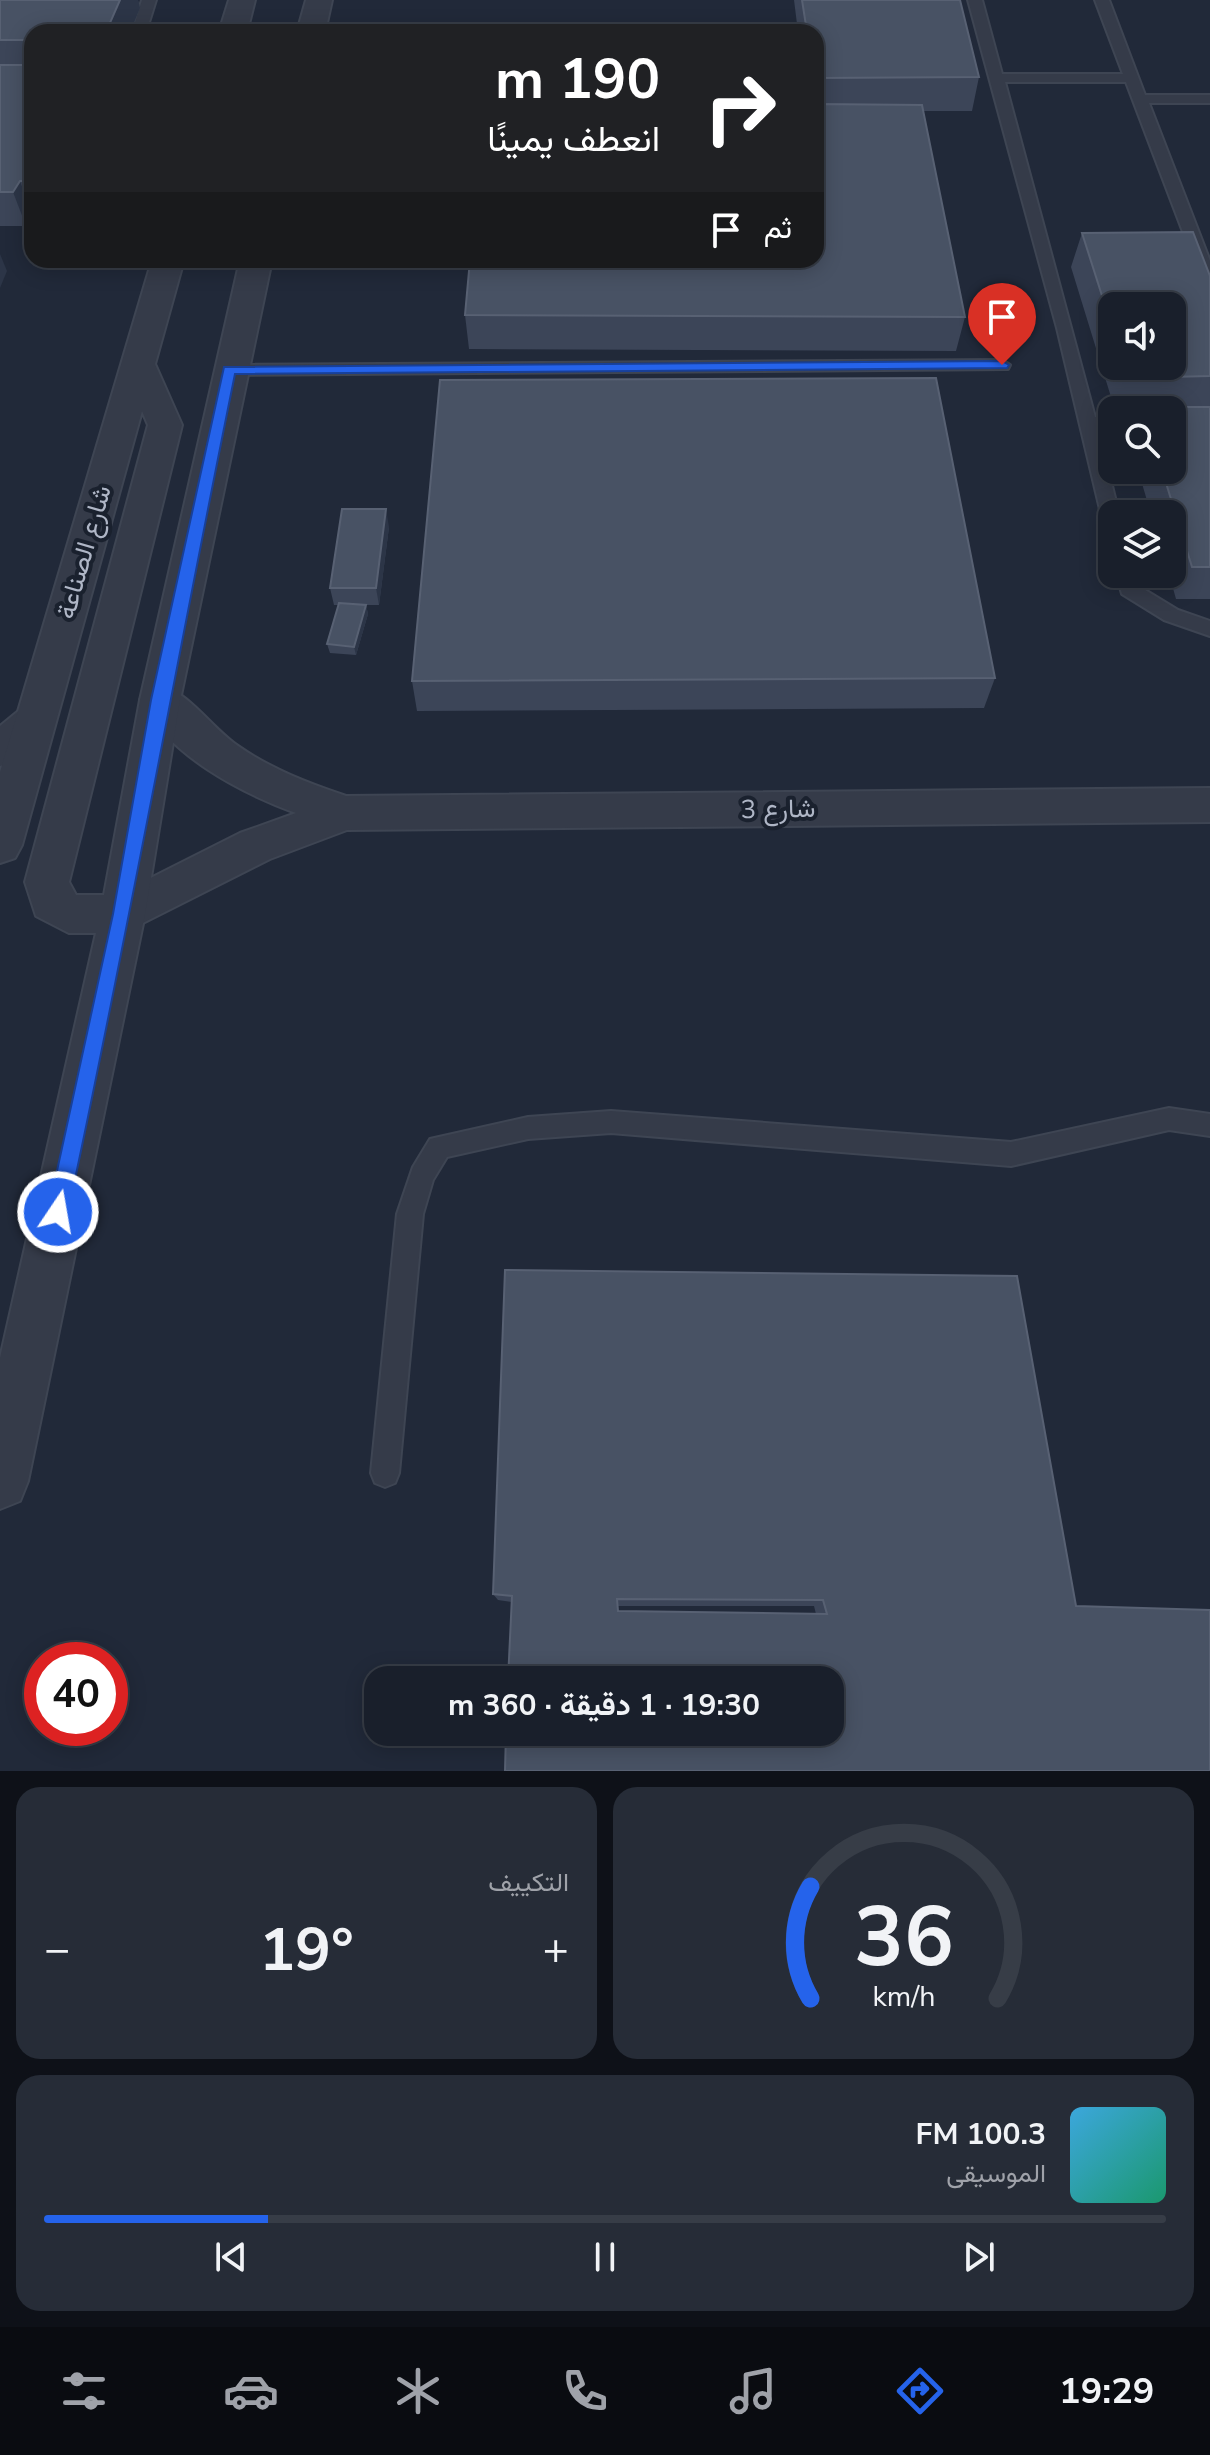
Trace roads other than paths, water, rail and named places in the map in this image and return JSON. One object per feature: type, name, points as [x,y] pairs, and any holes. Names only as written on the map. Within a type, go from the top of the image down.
[{"type":"street","points":[[235,24],[242,0]]},
{"type":"street","points":[[313,24],[319,0]]},
{"type":"street","name":"شارع الصناعة","points":[[0,845],[166,268]]},
{"type":"street","points":[[0,1481],[123,914],[160,700],[229,370],[254,268]]},
{"type":"street","points":[[123,914],[69,914],[52,903],[47,882],[165,425],[138,363]]},
{"type":"street","name":"شارع 3","points":[[160,700],[193,737],[236,769],[287,794],[346,813],[1210,805]]},
{"type":"street","points":[[0,750],[36,719]]},
{"type":"street","name":"شارع 3","points":[[123,914],[255,846],[346,813]]},
{"type":"lane","points":[[142,24],[149,0]]},
{"type":"lane","points":[[975,0],[998,78],[1106,500]]},
{"type":"lane","points":[[1102,0],[1210,282]]},
{"type":"lane","points":[[998,78],[1132,78]]},
{"type":"lane","points":[[1141,99],[1210,99]]},
{"type":"lane","points":[[229,370],[1002,365]]},
{"type":"lane","points":[[1087,423],[1098,423]]},
{"type":"lane","points":[[1129,588],[1171,615],[1210,629]]},
{"type":"lane","points":[[385,1473],[410,1214],[422,1175],[439,1147],[528,1128],[611,1122],[1011,1154],[1169,1119],[1210,1125]]}]
